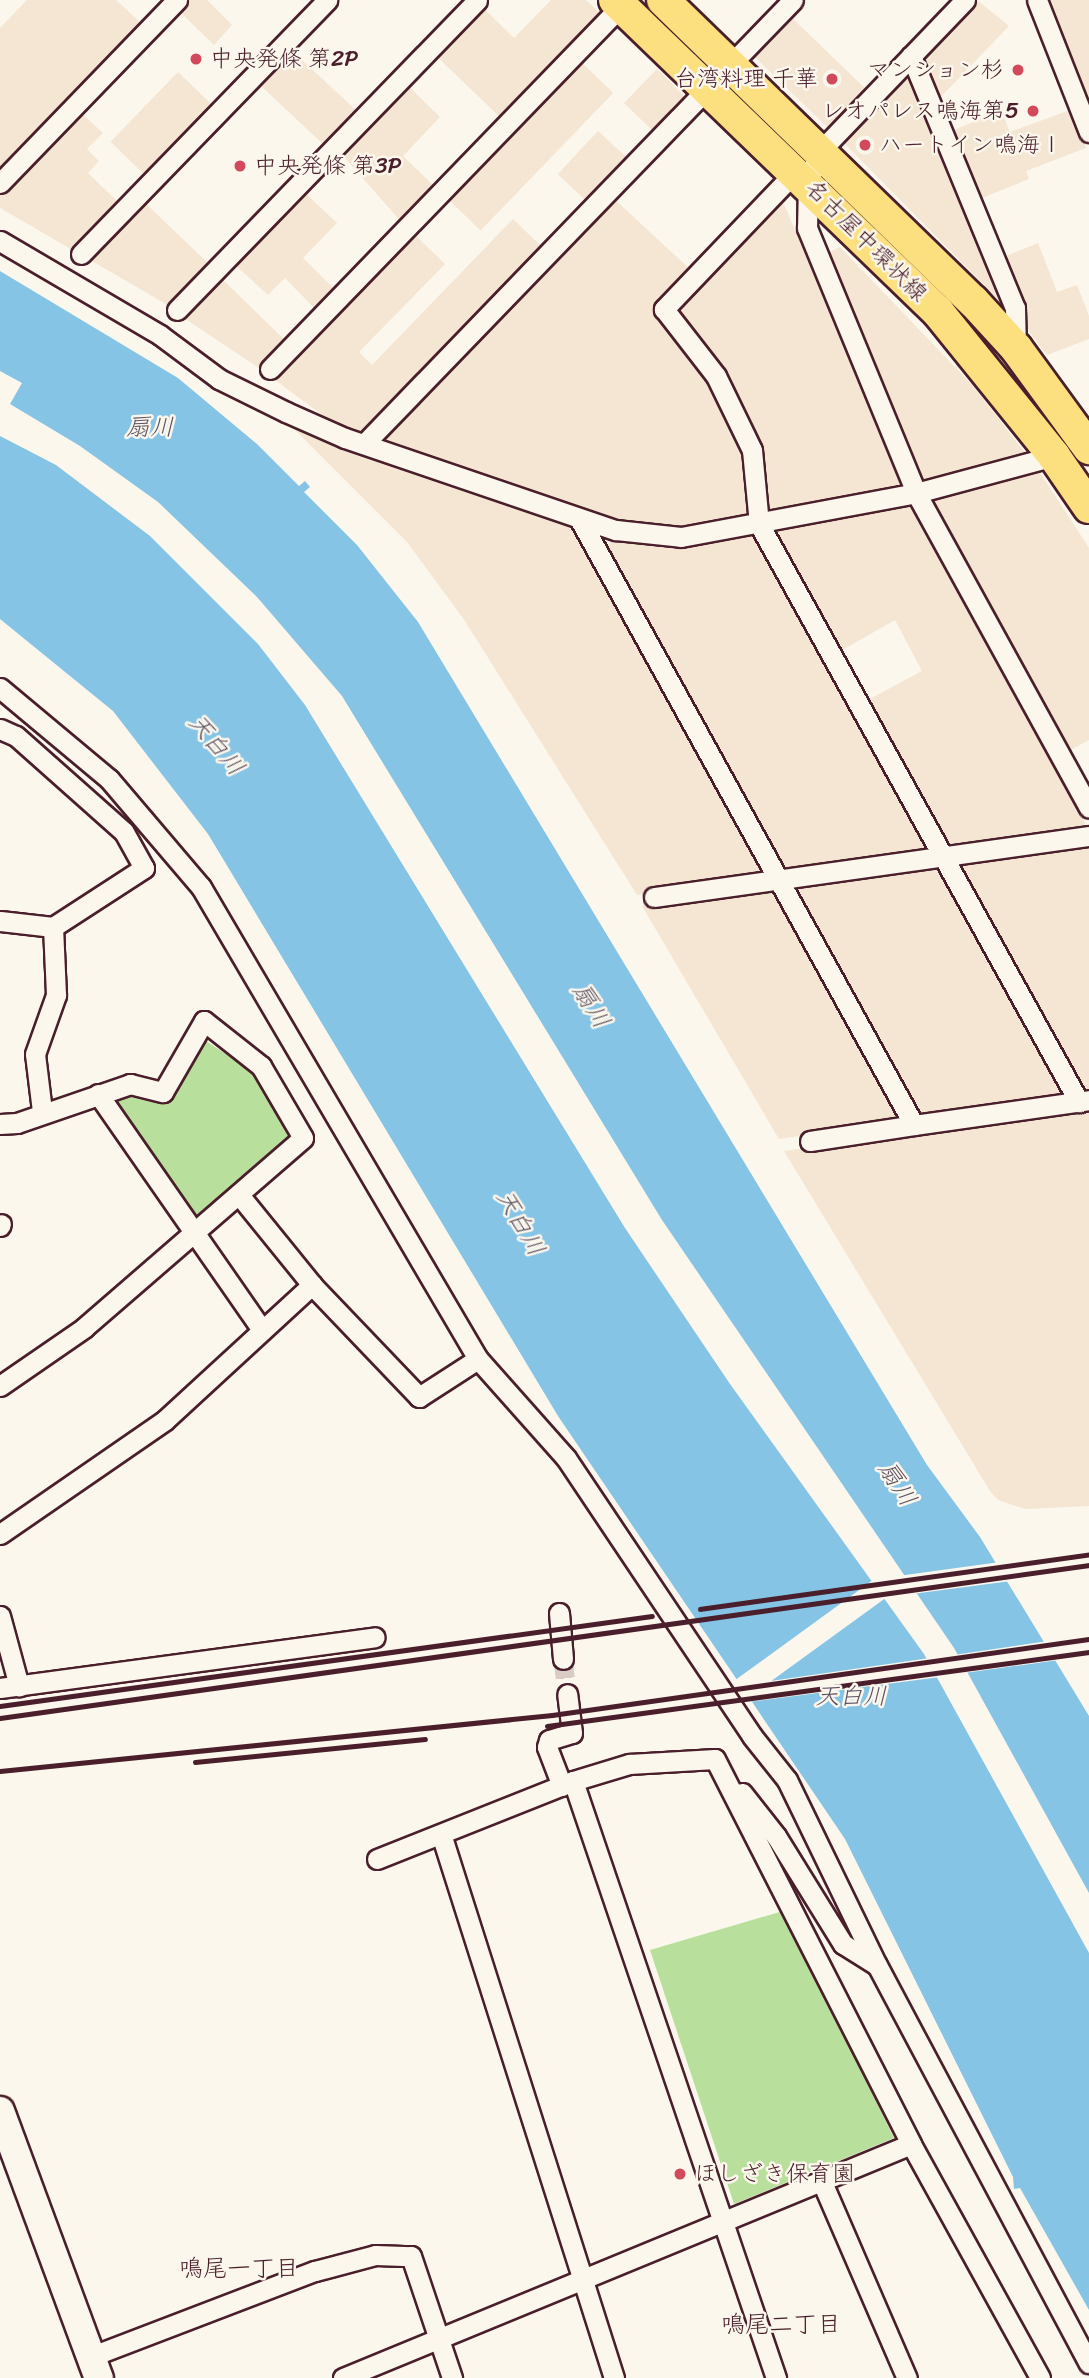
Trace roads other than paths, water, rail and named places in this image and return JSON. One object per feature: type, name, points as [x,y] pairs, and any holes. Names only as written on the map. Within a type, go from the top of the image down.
[{"type":"main road","name":"名古屋中環状線","points":[[663,0],[1016,348],[1089,448]]},
{"type":"main road","name":"名古屋中環状線","points":[[618,3],[938,312],[1055,456],[1089,507]]},
{"type":"street","points":[[0,183],[177,0]]},
{"type":"street","points":[[81,254],[327,0]]},
{"type":"street","points":[[177,310],[477,0]]},
{"type":"street","points":[[728,67],[793,0]]},
{"type":"street","points":[[810,1141],[1084,1101],[944,858],[759,524],[752,450],[716,376],[664,309],[801,177],[819,152],[965,0]]},
{"type":"street","points":[[1037,0],[1089,131]]},
{"type":"street","points":[[270,369],[618,3]]},
{"type":"street","points":[[911,56],[1015,307],[1016,348]]},
{"type":"street","points":[[364,444],[706,90]]},
{"type":"street","points":[[801,177],[807,228],[916,493],[1089,808]]},
{"type":"street","points":[[0,241],[160,335],[219,379],[364,444],[580,520],[650,536],[681,537],[916,493],[1055,456]]},
{"type":"street","points":[[580,520],[914,1125]]},
{"type":"street","points":[[0,688],[109,779],[201,887],[478,1359],[566,1458],[752,1736],[787,1780],[877,1965],[1089,2363]]},
{"type":"street","points":[[0,729],[16,736],[124,832],[144,867],[53,927],[0,921]]},
{"type":"street","points":[[654,897],[1089,836]]},
{"type":"street","points":[[42,1111],[35,1054],[56,995],[53,927]]},
{"type":"street","points":[[0,1124],[17,1123],[42,1111],[130,1084],[163,1092],[204,1021],[261,1066],[303,1138],[240,1196],[84,1328],[0,1386]]},
{"type":"street","points":[[98,1094],[261,1330]]},
{"type":"street","points":[[240,1196],[312,1285],[419,1397],[478,1359]]},
{"type":"street","points":[[0,1534],[165,1420],[312,1285]]},
{"type":"street","points":[[559,1613],[563,1659]]},
{"type":"street","points":[[0,1616],[9,1687],[375,1637]]},
{"type":"street","points":[[567,1694],[572,1733],[548,1740],[547,1747],[568,1783],[776,2378]]},
{"type":"street","points":[[715,1759],[776,1836],[842,1944],[877,1965]]},
{"type":"street","points":[[377,1859],[442,1837],[568,1783],[629,1764],[715,1759]]},
{"type":"street","points":[[715,1759],[911,2144],[1040,2378]]},
{"type":"street","points":[[442,1837],[614,2378]]},
{"type":"street","points":[[0,2111],[96,2367],[315,2271],[375,2255],[411,2256],[452,2378]]},
{"type":"street","points":[[344,2378],[438,2336],[724,2223],[911,2144]]},
{"type":"street","points":[[822,2182],[907,2378]]},
{"type":"water","name":"扇川","points":[[0,271],[178,378],[257,444],[299,486],[305,481],[310,487],[304,492],[357,545],[418,622],[927,1465],[980,1537],[1089,1716],[1089,1893],[954,1648],[662,1220],[342,696],[257,597],[158,502],[80,446],[10,404],[22,383],[0,371]]},
{"type":"water","name":"天白川","points":[[0,436],[56,465],[150,536],[258,644],[305,705],[625,1228],[730,1384],[924,1654],[1089,1953],[1089,2310],[1020,2188],[1014,2189],[1013,2177],[845,1839],[558,1416],[208,834],[113,711],[0,619]]},
{"type":"tunnel","points":[[563,1659],[567,1694]]},
{"type":"railway","points":[[700,1609],[1089,1554]]},
{"type":"railway","points":[[0,1718],[1089,1565]]},
{"type":"railway","points":[[0,1706],[652,1616]]},
{"type":"railway","points":[[0,1771],[552,1715],[1089,1639]]},
{"type":"railway","points":[[547,1726],[1089,1652]]},
{"type":"railway","points":[[195,1762],[425,1739]]},
{"type":"place","name":"中央発條 第2P","points":[[196,59]]},
{"type":"place","name":"マンション杉","points":[[1018,70]]},
{"type":"place","name":"台湾料理 千華","points":[[832,79]]},
{"type":"place","name":"レオパレス鳴海第5","points":[[1033,111]]},
{"type":"place","name":"ハートイン鳴海Ⅰ","points":[[865,145]]},
{"type":"place","name":"中央発條 第3P","points":[[240,166]]},
{"type":"place","name":"ほしざき保育園","points":[[680,2174]]},
{"type":"district","name":"鳴尾一丁目","points":[[239,2269]]},
{"type":"district","name":"鳴尾二丁目","points":[[781,2325]]}]
